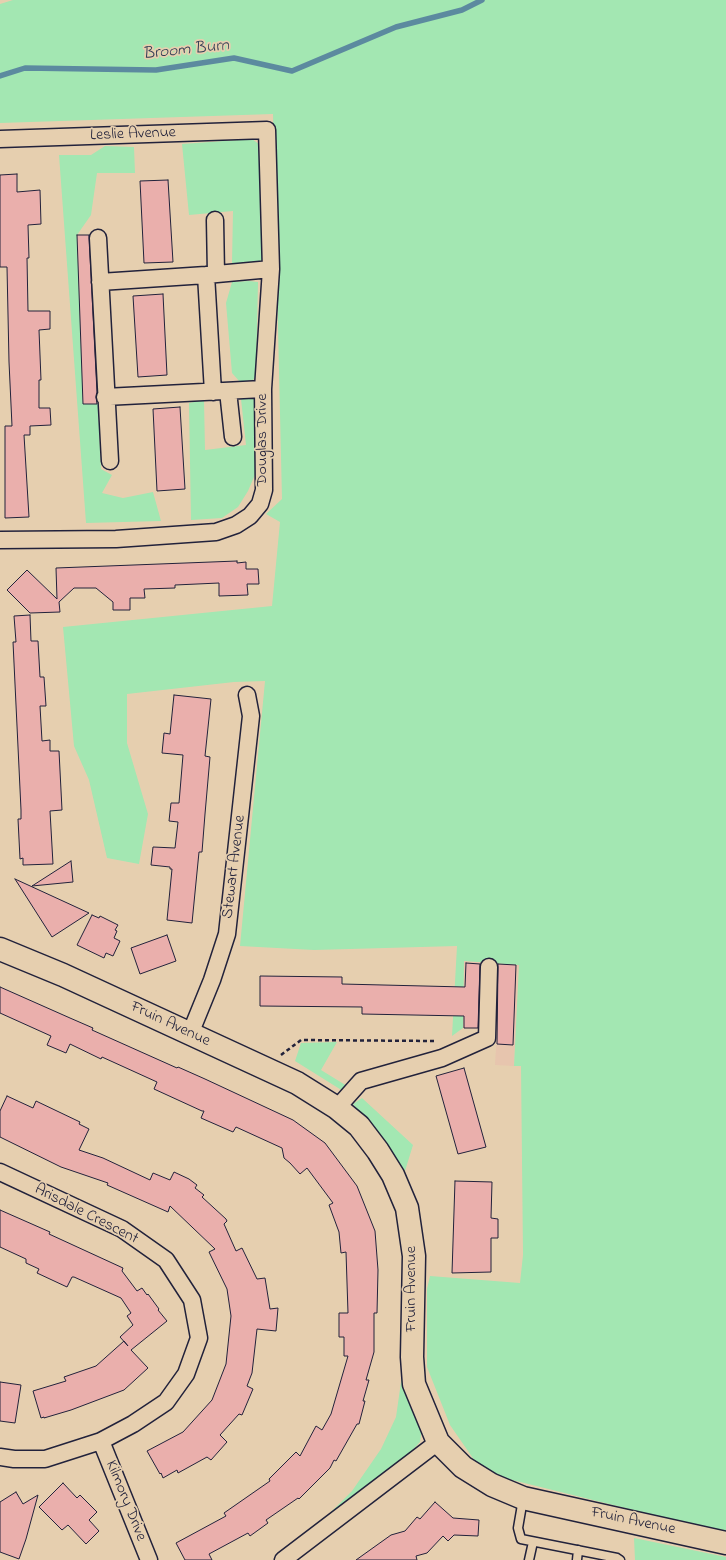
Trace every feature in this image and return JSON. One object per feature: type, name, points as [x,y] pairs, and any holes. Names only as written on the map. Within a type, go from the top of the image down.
[{"type":"street","name":"Leslie Avenue","points":[[0,139],[267,130]]},
{"type":"street","name":"Douglas Drive","points":[[0,540],[116,539],[216,532],[236,525],[250,516],[260,504],[264,490],[263,389],[271,269],[267,130]]},
{"type":"street","points":[[215,220],[211,275],[221,391],[233,437]]},
{"type":"street","points":[[98,238],[105,397],[110,461]]},
{"type":"street","points":[[100,282],[211,275],[271,269]]},
{"type":"street","points":[[105,397],[263,389]]},
{"type":"street","name":"Stewart Avenue","points":[[190,1034],[212,980],[227,934],[251,716],[247,695]]},
{"type":"street","name":"Fruin Avenue","points":[[0,948],[63,975],[297,1083],[337,1108],[359,1126],[378,1151],[393,1175],[407,1208],[414,1256],[412,1357],[414,1384],[438,1442],[463,1467],[492,1485],[523,1498],[726,1543]]},
{"type":"street","points":[[337,1108],[361,1081],[442,1058],[487,1038],[489,967]]},
{"type":"street","name":"Arisdale Crescent","points":[[0,1172],[122,1229],[166,1260],[192,1300],[200,1338],[186,1374],[166,1402],[133,1424],[100,1441],[45,1459],[14,1459],[0,1457]]},
{"type":"street","name":"Kilmory Drive","points":[[100,1441],[149,1560]]},
{"type":"street","points":[[283,1560],[438,1442]]},
{"type":"lane","points":[[523,1498],[518,1528],[521,1539],[617,1558],[620,1560]]},
{"type":"lane","points":[[529,1560],[533,1542]]},
{"type":"lane","points":[[577,1560],[578,1550]]},
{"type":"path","points":[[265,1068],[301,1040],[439,1042]]},
{"type":"shaded area","points":[[464,961],[519,965],[514,1066],[495,1065],[497,1031],[463,1028]]},
{"type":"green space","points":[[13,0],[726,0],[726,1533],[500,1477],[479,1467],[450,1425],[427,1367],[427,1289],[430,1276],[520,1283],[523,1255],[521,1066],[514,1066],[519,965],[464,961],[463,1028],[452,1036],[457,946],[314,950],[240,946],[265,681],[234,682],[127,694],[127,743],[148,814],[139,864],[107,858],[89,780],[74,746],[63,627],[272,606],[280,522],[266,514],[282,499],[273,114],[0,123],[0,4]]},
{"type":"green space","points":[[252,139],[263,147],[264,259],[254,264],[232,263],[233,211],[189,215],[182,144]]},
{"type":"green space","points":[[105,146],[134,147],[135,173],[97,173],[91,215],[77,235],[83,403],[98,404],[101,469],[112,475],[102,493],[123,498],[153,492],[161,521],[86,523],[59,155],[91,155]]},
{"type":"green space","points":[[232,282],[258,282],[256,376],[253,380],[240,382],[232,373],[226,303]]},
{"type":"green space","points":[[253,394],[257,399],[257,470],[248,491],[238,507],[222,518],[191,520],[189,403],[204,400],[205,450],[246,445],[241,399]]},
{"type":"green space","points":[[337,1042],[321,1070],[347,1086],[343,1091],[295,1061],[301,1043]]},
{"type":"green space","points":[[362,1098],[413,1145],[405,1171],[353,1104]]},
{"type":"green space","points":[[403,1368],[422,1428],[420,1442],[408,1455],[331,1515],[325,1518],[352,1491],[381,1449],[396,1417]]},
{"type":"green space","points":[[634,1538],[726,1557],[726,1560],[635,1560]]},
{"type":"building","points":[[17,174],[17,192],[40,190],[41,224],[28,225],[28,311],[50,311],[50,329],[39,330],[41,380],[39,380],[39,408],[50,408],[51,425],[30,426],[30,435],[24,435],[29,517],[5,518],[5,426],[12,426],[7,267],[0,267],[0,175]]},
{"type":"building","points":[[168,180],[173,262],[144,263],[140,181]]},
{"type":"building","points":[[77,235],[89,235],[97,404],[83,404]]},
{"type":"building","points":[[163,294],[167,375],[138,377],[133,296]]},
{"type":"building","points":[[180,407],[185,489],[157,491],[153,409]]},
{"type":"building","points":[[237,561],[237,563],[246,562],[246,569],[258,569],[259,584],[247,584],[248,595],[219,596],[219,583],[175,585],[175,588],[144,589],[145,598],[130,598],[130,610],[113,610],[113,602],[96,588],[74,588],[59,602],[60,612],[30,613],[7,590],[27,570],[57,599],[56,568]]},
{"type":"building","points":[[30,615],[31,641],[38,641],[40,677],[44,677],[46,706],[40,706],[42,741],[50,740],[50,751],[59,751],[62,810],[50,811],[53,864],[23,865],[23,858],[20,859],[18,819],[21,819],[21,810],[13,642],[16,642],[14,616]]},
{"type":"building","points":[[174,695],[211,699],[205,756],[210,757],[202,852],[199,852],[192,923],[167,920],[172,869],[170,869],[170,867],[151,865],[153,847],[175,848],[178,822],[169,821],[171,803],[179,803],[183,755],[162,753],[164,733],[170,734]]},
{"type":"building","points":[[71,861],[73,882],[32,886]]},
{"type":"building","points":[[15,879],[89,913],[52,937]]},
{"type":"building","points":[[92,915],[99,918],[100,916],[118,925],[115,930],[117,931],[114,938],[120,941],[113,956],[106,953],[104,958],[77,945]]},
{"type":"building","points":[[167,935],[176,961],[140,974],[131,948]]},
{"type":"building","points":[[466,963],[480,964],[478,1028],[464,1028],[464,1016],[362,1014],[362,1007],[260,1006],[260,976],[342,977],[342,984],[465,987]]},
{"type":"building","points":[[498,964],[516,965],[513,1045],[497,1044]]},
{"type":"building","points":[[0,987],[293,1120],[325,1143],[357,1186],[375,1231],[378,1270],[377,1313],[374,1313],[374,1352],[366,1380],[369,1380],[359,1424],[357,1424],[336,1461],[334,1460],[330,1468],[299,1499],[298,1498],[266,1520],[268,1523],[250,1536],[248,1533],[209,1554],[212,1560],[185,1560],[176,1543],[226,1516],[224,1513],[270,1481],[269,1479],[296,1452],[300,1456],[316,1426],[322,1430],[331,1414],[348,1356],[344,1356],[344,1337],[339,1337],[339,1313],[348,1313],[346,1252],[341,1253],[339,1232],[329,1205],[333,1203],[307,1168],[300,1174],[284,1158],[282,1148],[236,1127],[233,1132],[201,1118],[204,1111],[154,1089],[157,1082],[102,1057],[101,1059],[70,1044],[66,1053],[47,1045],[51,1036],[0,1013]]},
{"type":"building","points":[[464,1068],[486,1147],[458,1154],[436,1076]]},
{"type":"building","points":[[7,1096],[33,1108],[36,1101],[80,1122],[79,1124],[89,1129],[79,1150],[103,1158],[150,1180],[153,1173],[170,1180],[174,1172],[189,1179],[197,1185],[195,1188],[204,1195],[202,1197],[226,1219],[227,1221],[224,1224],[236,1251],[242,1248],[257,1279],[265,1278],[270,1309],[278,1308],[276,1331],[257,1329],[252,1373],[247,1386],[253,1389],[242,1415],[239,1414],[220,1435],[227,1442],[211,1460],[207,1457],[178,1473],[177,1470],[163,1478],[147,1451],[183,1432],[212,1400],[226,1364],[231,1316],[227,1289],[209,1252],[215,1249],[170,1206],[168,1212],[107,1185],[108,1183],[61,1167],[0,1137],[0,1111]]},
{"type":"building","points":[[455,1181],[492,1182],[491,1218],[498,1219],[498,1238],[491,1238],[491,1272],[452,1273]]},
{"type":"building","points":[[0,1210],[50,1232],[49,1234],[123,1268],[122,1271],[137,1291],[142,1288],[159,1309],[158,1310],[167,1321],[131,1350],[148,1368],[124,1390],[71,1410],[41,1418],[33,1391],[66,1381],[64,1377],[96,1366],[124,1341],[120,1337],[133,1325],[127,1316],[131,1313],[121,1298],[74,1277],[72,1277],[67,1287],[37,1273],[39,1269],[26,1263],[26,1259],[0,1247]]},
{"type":"building","points":[[0,1382],[21,1385],[15,1423],[0,1421]]},
{"type":"building","points":[[63,1483],[77,1498],[80,1495],[97,1512],[89,1520],[99,1531],[86,1544],[68,1525],[62,1530],[39,1507]]},
{"type":"building","points":[[16,1492],[23,1504],[38,1495],[19,1559],[0,1552],[0,1502]]},
{"type":"building","points":[[435,1502],[453,1518],[479,1520],[478,1536],[454,1535],[448,1541],[443,1536],[427,1553],[416,1556],[417,1560],[356,1560],[391,1535],[405,1531],[417,1517],[420,1519]]},
{"type":"waterway","name":"Broom Burn","points":[[0,76],[25,68],[156,70],[234,58],[292,71],[396,27],[462,10],[482,0]]}]
